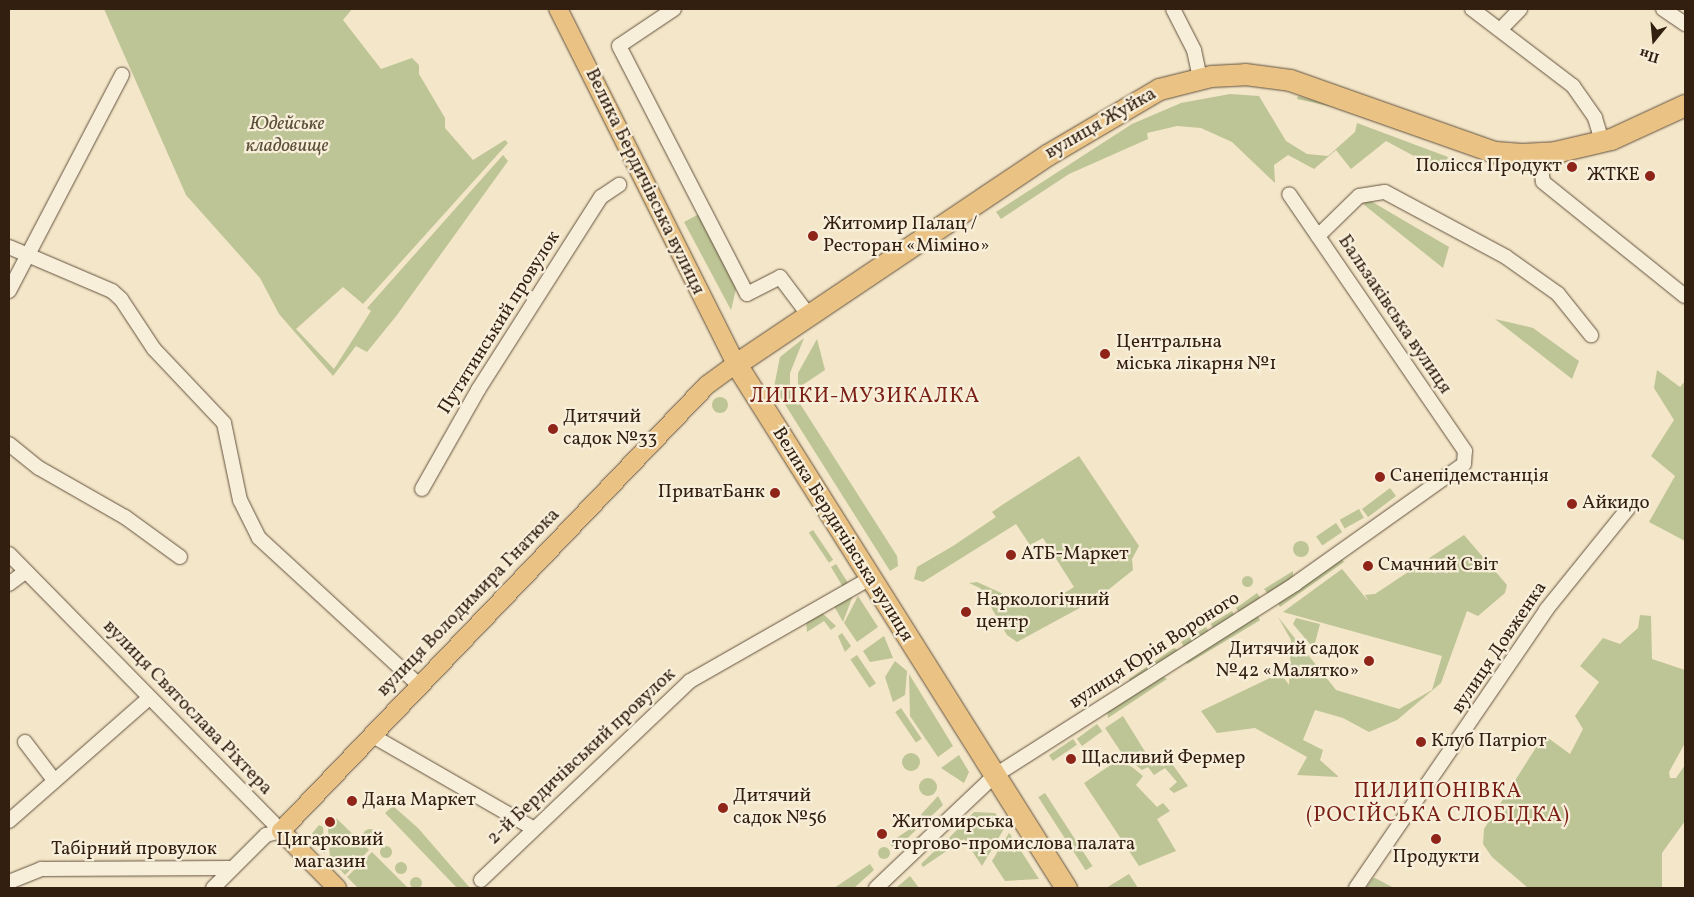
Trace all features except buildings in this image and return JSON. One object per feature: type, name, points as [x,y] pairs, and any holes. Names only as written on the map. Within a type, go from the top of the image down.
[{"type":"highway","name":"вулиця Жуйка","points":[[740,361],[807,313],[1134,101],[1159,89],[1200,79],[1245,74],[1290,80],[1495,152],[1538,153],[1602,141],[1685,105]]},
{"type":"highway","name":"Велика Бердичівська вулиця","points":[[740,361],[869,579],[996,775],[1074,888]]},
{"type":"highway","name":"Велика Бердичівська вулиця","points":[[740,361],[1066,888]]},
{"type":"main road","name":"Велика Бердичівська вулиця","points":[[558,9],[740,361]]},
{"type":"main road","name":"Велика Бердичівська вулиця","points":[[566,9],[740,361]]},
{"type":"main road","name":"вулиця Володимира Гнатюка","points":[[281,831],[708,385],[740,361]]},
{"type":"main road","name":"вулиця Святослава Ріхтера","points":[[281,831],[337,888]]},
{"type":"street","points":[[674,9],[619,46],[747,294],[780,277],[807,313]]},
{"type":"street","points":[[1173,9],[1194,50],[1200,79]]},
{"type":"street","points":[[1472,9],[1572,86],[1595,118],[1602,141]]},
{"type":"street","points":[[1500,30],[1520,9]]},
{"type":"street","points":[[1663,9],[1685,24]]},
{"type":"street","points":[[9,291],[24,256],[56,206],[122,75]]},
{"type":"street","points":[[1538,153],[1544,182],[1685,296]]},
{"type":"street","name":"Путятинський провулок","points":[[422,489],[478,390],[591,212],[602,197],[620,185]]},
{"type":"street","points":[[1318,236],[1359,196],[1385,192],[1506,257],[1558,294],[1591,335]]},
{"type":"street","name":"Бальзаківська вулиця","points":[[1289,194],[1465,451],[1465,459]]},
{"type":"street","points":[[9,247],[24,256],[112,291],[121,299],[154,349],[224,423],[240,500],[259,538],[419,685]]},
{"type":"street","points":[[10,446],[180,557]]},
{"type":"street","name":"вулиця Юрія Вороного","points":[[876,888],[996,775],[1295,584],[1460,469],[1465,459]]},
{"type":"street","name":"вулиця Довженка","points":[[1356,888],[1546,610],[1629,507]]},
{"type":"street","name":"вулиця Святослава Ріхтера","points":[[9,554],[148,699],[281,831]]},
{"type":"street","points":[[9,584],[25,572]]},
{"type":"street","name":"2-й Бердичівський провулок","points":[[481,880],[532,827],[571,796],[690,680],[869,579]]},
{"type":"street","points":[[9,821],[54,780],[93,751],[148,699]]},
{"type":"street","points":[[371,735],[532,827]]},
{"type":"street","points":[[25,742],[54,780]]},
{"type":"street","name":"вулиця Володимира Гнатюка","points":[[213,888],[266,835],[281,831]]},
{"type":"street","name":"Табірний провулок","points":[[9,882],[41,869],[231,868]]},
{"type":"green space","name":"Юдейське кладовище","points":[[104,9],[352,9],[343,20],[381,69],[412,58],[419,65],[419,74],[445,118],[445,128],[473,160],[505,140],[508,143],[363,304],[343,287],[296,329],[334,369],[371,311],[367,308],[503,155],[508,161],[397,315],[367,352],[356,346],[333,376],[279,314],[260,278],[186,195]]},
{"type":"green space","points":[[1230,94],[1259,96],[1286,141],[1307,154],[1328,156],[1355,132],[1357,123],[1448,157],[1442,171],[1386,141],[1351,169],[1336,150],[1314,169],[1288,155],[1274,165],[1275,183],[1232,142],[1201,128],[1177,126],[1147,133],[1148,139],[1069,174],[1001,219],[996,212],[1132,124],[1181,103]]},
{"type":"green space","points":[[1298,96],[1316,101],[1333,107],[1297,99]]},
{"type":"green space","points":[[1369,200],[1449,247],[1443,268],[1363,204]]},
{"type":"green space","points":[[701,213],[738,281],[731,310],[684,222]]},
{"type":"green space","points":[[1495,319],[1533,328],[1579,361],[1572,379]]},
{"type":"green space","points":[[804,338],[790,373],[790,388],[897,556],[898,566],[890,571],[774,387],[780,357]]},
{"type":"green space","points":[[817,339],[825,370],[798,388],[798,373]]},
{"type":"green space","points":[[1657,370],[1680,387],[1685,381],[1685,541],[1649,522],[1675,476],[1651,456],[1674,420],[1654,388]]},
{"type":"green space","points":[[717,397],[723,397],[728,402],[726,411],[717,413],[712,408],[712,402]]},
{"type":"green space","points":[[1079,456],[1139,546],[1132,559],[1133,570],[1098,598],[1017,642],[1007,635],[980,588],[969,583],[977,582],[1010,597],[1063,594],[1074,587],[1043,538],[1030,545],[1016,524],[923,582],[914,579],[917,567],[953,546],[996,517],[992,512]]},
{"type":"green space","points":[[1390,488],[1396,496],[1368,517],[1362,509]]},
{"type":"green space","points":[[1359,509],[1364,518],[1345,528],[1340,520]]},
{"type":"green space","points":[[1336,523],[1342,532],[1322,546],[1316,536]]},
{"type":"green space","points":[[813,530],[833,560],[829,563],[809,533]]},
{"type":"green space","name":"Дитячий садок №42 «Малятко»","points":[[1464,535],[1507,585],[1505,593],[1478,616],[1467,611],[1441,683],[1397,720],[1369,732],[1343,718],[1315,710],[1303,740],[1323,750],[1320,760],[1339,777],[1297,775],[1307,757],[1255,728],[1217,733],[1201,711],[1272,677],[1284,678],[1289,685],[1291,640],[1278,617],[1336,690],[1399,709],[1432,690],[1442,656],[1283,612],[1342,569],[1369,602],[1365,595],[1375,594]]},
{"type":"green space","points":[[1301,541],[1309,549],[1301,557],[1293,549]]},
{"type":"green space","points":[[1341,558],[1344,562],[1280,607],[1277,602]]},
{"type":"green space","points":[[836,564],[850,586],[843,587],[831,567]]},
{"type":"green space","points":[[1293,571],[1293,578],[1268,594],[1264,589]]},
{"type":"green space","points":[[1247,575],[1253,581],[1247,587],[1241,581]]},
{"type":"green space","points":[[1257,593],[1261,599],[1239,613],[1236,608]]},
{"type":"green space","points":[[852,595],[852,598],[843,622],[834,606]]},
{"type":"green space","points":[[858,596],[878,627],[857,642],[844,623]]},
{"type":"green space","points":[[1232,611],[1235,616],[1214,629],[1211,624]]},
{"type":"green space","points":[[821,612],[836,626],[831,630],[824,621],[807,632],[806,621]]},
{"type":"green space","points":[[1257,615],[1260,620],[1187,664],[1184,659]]},
{"type":"green space","points":[[1640,615],[1651,616],[1652,659],[1685,670],[1685,743],[1669,772],[1670,778],[1676,778],[1685,765],[1685,821],[1662,853],[1662,888],[1528,888],[1492,857],[1483,844],[1484,829],[1544,735],[1570,754],[1583,729],[1575,716],[1599,682],[1580,666],[1603,638],[1620,644],[1638,628]]},
{"type":"green space","points":[[1296,618],[1320,624],[1315,643],[1310,644],[1293,624]]},
{"type":"green space","points":[[1206,627],[1209,632],[1184,647],[1181,642]]},
{"type":"green space","points":[[842,633],[851,646],[845,652],[838,636]]},
{"type":"green space","points":[[884,636],[893,658],[870,662],[863,651]]},
{"type":"green space","points":[[1174,648],[1180,651],[1131,683],[1129,679]]},
{"type":"green space","points":[[857,655],[876,683],[869,688],[850,659]]},
{"type":"green space","points":[[895,661],[907,671],[905,695],[893,702],[885,677]]},
{"type":"green space","points":[[909,674],[953,746],[938,757],[910,716]]},
{"type":"green space","points":[[1162,676],[1167,679],[1108,718],[1107,710]]},
{"type":"green space","points":[[901,708],[922,739],[916,743],[895,712]]},
{"type":"green space","points":[[1123,716],[1149,758],[1165,754],[1188,786],[1174,793],[1169,789],[1177,782],[1165,768],[1154,775],[1148,767],[1142,770],[1123,755],[1105,728]]},
{"type":"green space","points":[[1097,724],[1102,731],[1082,746],[1077,739]]},
{"type":"green space","points":[[1073,739],[1077,745],[1053,761],[1049,755]]},
{"type":"green space","points":[[911,753],[917,756],[920,762],[917,768],[911,771],[905,768],[902,762],[905,756]]},
{"type":"green space","points":[[959,755],[969,772],[964,783],[941,768]]},
{"type":"green space","points":[[1121,758],[1143,776],[1136,785],[1157,807],[1163,803],[1170,811],[1157,819],[1176,851],[1139,866],[1084,783]]},
{"type":"green space","points":[[928,778],[934,781],[937,787],[934,793],[928,796],[922,793],[919,787],[922,781]]},
{"type":"green space","points":[[1045,793],[1092,866],[1086,870],[1038,797]]},
{"type":"green space","points":[[938,796],[943,805],[924,823],[916,820]]},
{"type":"green space","points":[[393,806],[418,828],[470,888],[457,888],[385,813]]},
{"type":"green space","points":[[974,812],[995,813],[1005,827],[982,866],[964,839],[954,845],[949,838]]},
{"type":"green space","points":[[336,818],[369,850],[345,875],[330,858],[328,828]]},
{"type":"green space","points":[[319,825],[323,827],[325,854],[310,836]]},
{"type":"green space","points":[[913,827],[916,830],[895,850],[889,843]]},
{"type":"green space","points":[[370,829],[375,831],[377,836],[375,841],[370,843],[365,841],[363,836],[365,831]]},
{"type":"green space","points":[[1009,833],[1039,879],[1005,881],[992,861]]},
{"type":"green space","points":[[945,841],[951,848],[923,867],[921,864]]},
{"type":"green space","points":[[384,846],[388,846],[392,852],[388,858],[384,858],[380,854],[380,850]]},
{"type":"green space","points":[[886,847],[889,848],[889,858],[882,859],[879,858],[878,851],[879,848]]},
{"type":"green space","points":[[372,852],[408,888],[358,888],[347,877]]},
{"type":"green space","points":[[399,862],[403,862],[407,868],[403,874],[399,874],[395,870],[395,866]]},
{"type":"green space","points":[[870,864],[874,870],[854,888],[834,888]]},
{"type":"green space","points":[[1129,874],[1138,888],[1106,888]]},
{"type":"green space","points":[[910,876],[919,888],[896,888]]},
{"type":"green space","points":[[414,877],[418,877],[422,883],[418,889],[414,889],[410,885],[410,881]]},
{"type":"green space","points":[[1375,878],[1392,887],[1366,888]]},
{"type":"place","name":"Полісся Продукт","points":[[1572,167]]},
{"type":"place","name":"ЖТКЕ","points":[[1650,176]]},
{"type":"place","name":"Житомир Палац / Ресторан «Міміно»","points":[[813,236]]},
{"type":"place","name":"Центральна міська лікарня №1","points":[[1105,354]]},
{"type":"place","name":"Дитячий садок №33","points":[[553,429]]},
{"type":"place","name":"Санепідемстанція","points":[[1380,477]]},
{"type":"place","name":"ПриватБанк","points":[[775,493]]},
{"type":"place","name":"Айкидо","points":[[1572,504]]},
{"type":"place","name":"АТБ-Маркет","points":[[1011,555]]},
{"type":"place","name":"Смачний Світ","points":[[1368,566]]},
{"type":"place","name":"Наркологічний центр","points":[[966,612]]},
{"type":"place","name":"Дитячий садок №42 «Малятко»","points":[[1369,661]]},
{"type":"place","name":"Клуб Патріот","points":[[1421,742]]},
{"type":"place","name":"Щасливий Фермер","points":[[1071,759]]},
{"type":"place","name":"Дана Маркет","points":[[352,801]]},
{"type":"place","name":"Дитячий садок №56","points":[[723,808]]},
{"type":"place","name":"Цигарковий магазин","points":[[330,822]]},
{"type":"place","name":"Житомирська торгово-промислова палата","points":[[882,834]]},
{"type":"place","name":"Продукти","points":[[1436,839]]},
{"type":"district","name":"ЛИПКИ-МУЗИКАЛКА","points":[[865,397]]},
{"type":"district","name":"ПИЛИПОНІВКА (РОСІЙСЬКА СЛОБІДКА)","points":[[1438,804]]}]
